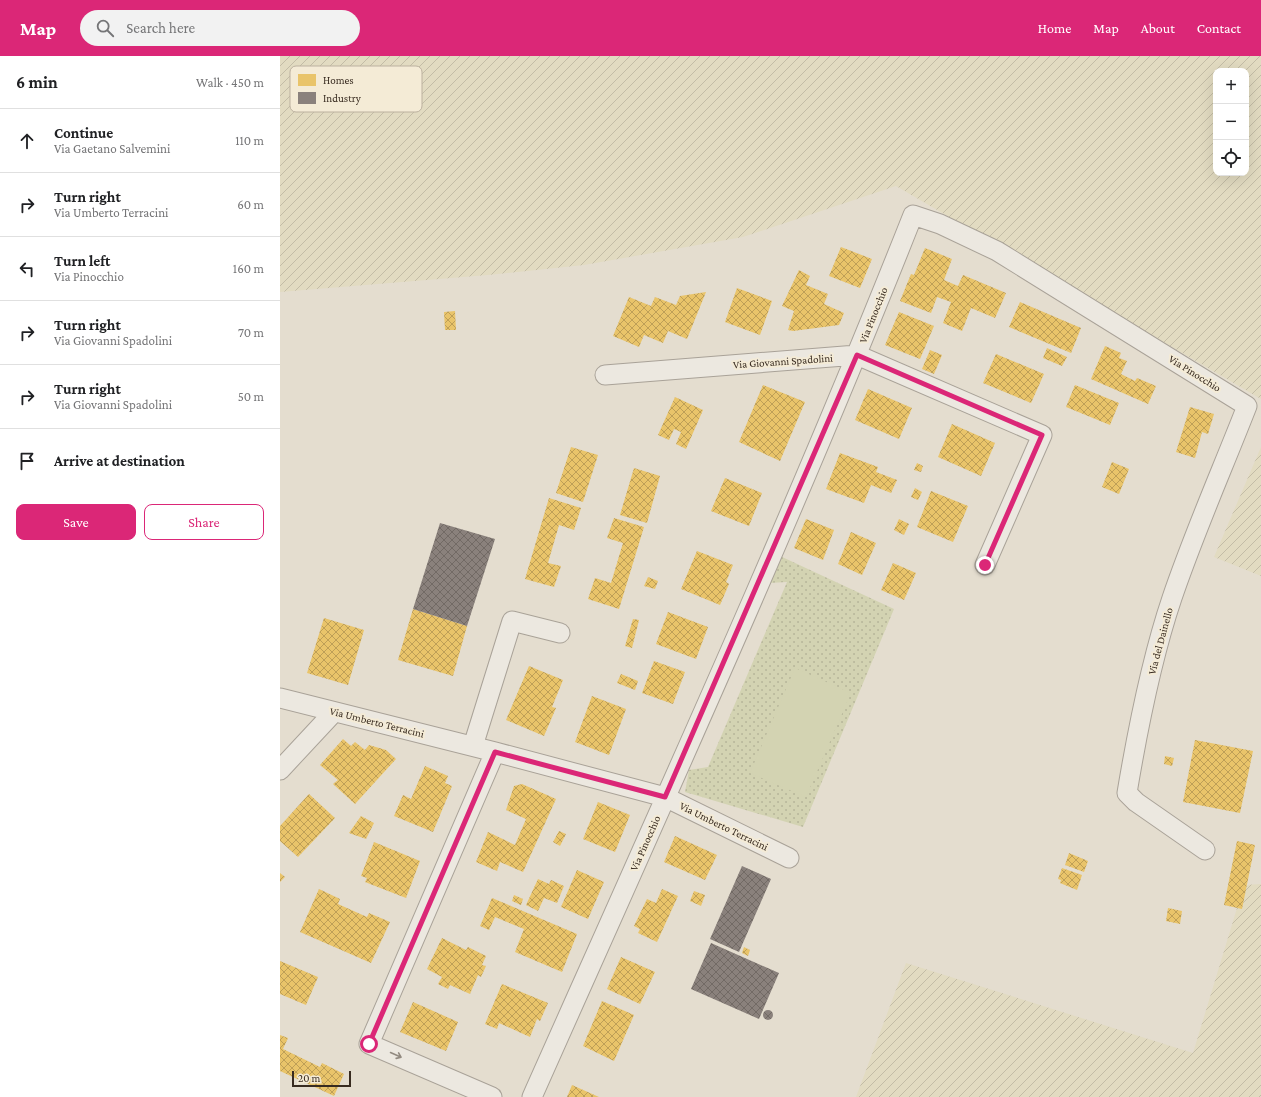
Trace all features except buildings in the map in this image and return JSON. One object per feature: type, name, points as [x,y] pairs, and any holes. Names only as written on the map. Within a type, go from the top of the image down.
[{"type":"street","name":"Via Pinocchio","points":[[532,1097],[665,797],[857,355],[912,215],[940,224],[997,251],[1247,406]]},
{"type":"street","name":"Via Giovanni Spadolini","points":[[605,375],[857,355],[1042,435],[985,565]]},
{"type":"street","name":"Via del Dainello","points":[[1205,850],[1136,802],[1127,793],[1134,751],[1154,661],[1171,599],[1247,406]]},
{"type":"street","points":[[473,746],[512,621],[560,633]]},
{"type":"street","name":"Via Umberto Terracini","points":[[280,698],[473,746],[665,797],[789,858]]},
{"type":"street","points":[[280,770],[334,712]]},
{"type":"street","points":[[492,1097],[369,1044],[495,752]]},
{"type":"shaded area","points":[[280,56],[1261,56],[1261,399],[896,186],[743,237],[584,265],[488,275],[280,292]]},
{"type":"shaded area","points":[[1261,447],[1261,576],[1214,557]]},
{"type":"shaded area","points":[[1261,884],[1261,1097],[856,1097],[906,963],[1193,1053],[1244,885]]},
{"type":"green space","points":[[780,556],[894,609],[803,827],[685,792],[689,770],[708,767],[787,582],[769,583]]},
{"type":"green space","points":[[795,668],[851,693],[806,797],[750,773]]},
{"type":"route","points":[[369,1044],[495,752],[665,797],[857,355],[1042,435],[985,565]]}]
